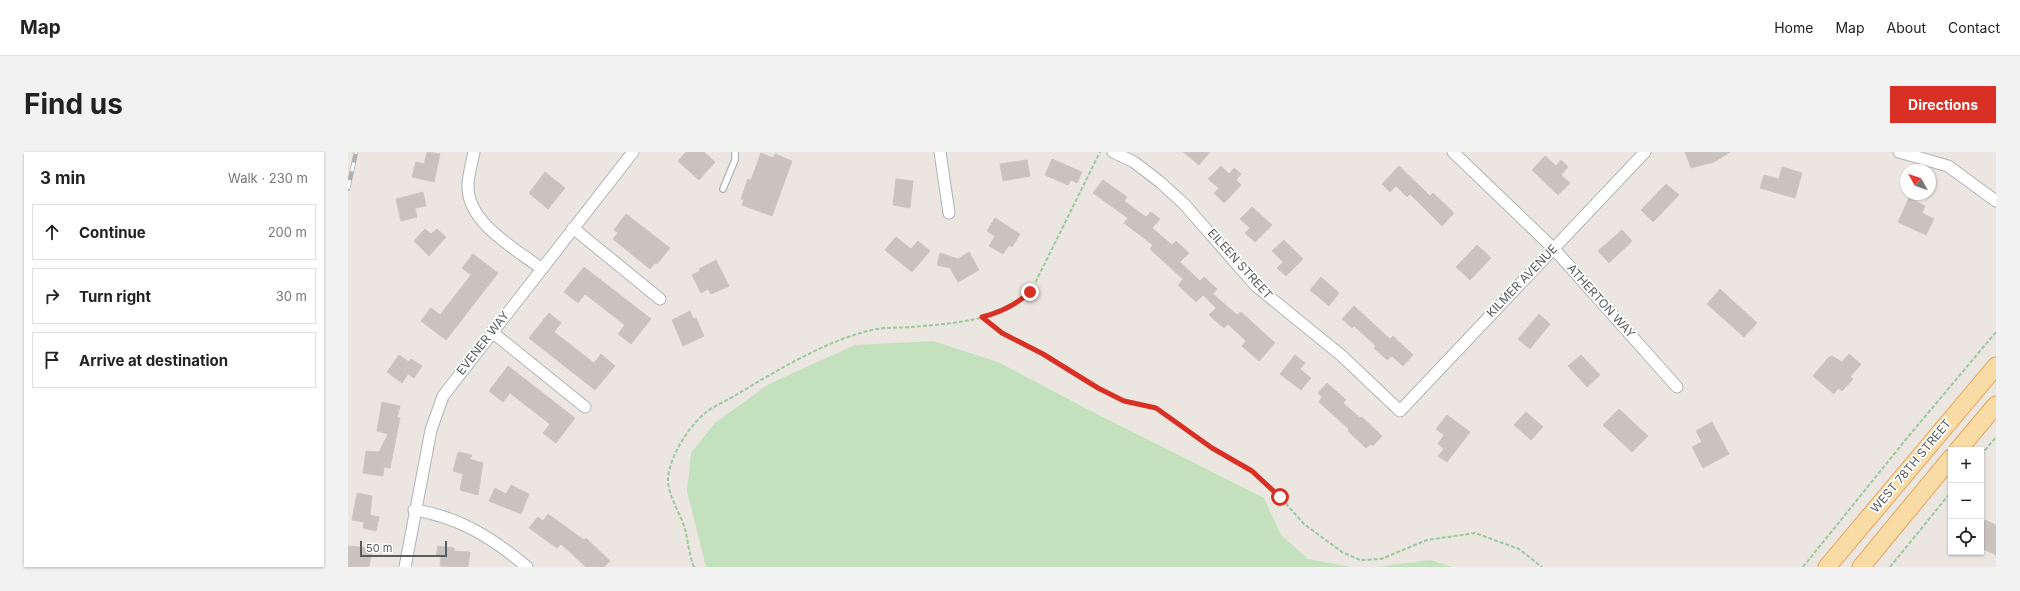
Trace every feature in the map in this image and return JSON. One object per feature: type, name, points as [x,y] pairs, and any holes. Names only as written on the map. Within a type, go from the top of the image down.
[{"type":"main road","name":"WEST 78TH STREET","points":[[1827,567],[1996,366]]},
{"type":"main road","points":[[1961,447],[1996,405]]},
{"type":"main road","points":[[1862,567],[1948,462]]},
{"type":"street","points":[[474,152],[468,186],[475,212],[487,226],[542,269]]},
{"type":"street","name":"EVENER WAY","points":[[405,567],[414,510],[431,430],[443,396],[633,152]]},
{"type":"street","points":[[940,152],[949,213]]},
{"type":"street","name":"EILEEN STREET","points":[[1113,152],[1139,166],[1184,204],[1256,286],[1342,356],[1400,411]]},
{"type":"street","name":"ATHERTON WAY","points":[[1453,152],[1554,249],[1677,387]]},
{"type":"street","name":"KILMER AVENUE","points":[[1400,411],[1645,152]]},
{"type":"street","points":[[1899,152],[1948,166],[1996,201]]},
{"type":"street","points":[[573,228],[660,299]]},
{"type":"street","points":[[492,332],[585,407]]},
{"type":"street","points":[[414,510],[459,522],[481,533],[513,554],[527,567]]},
{"type":"lane","points":[[724,189],[735,160],[735,152]]},
{"type":"path","points":[[694,567],[684,527],[670,491],[668,479],[670,467],[684,438],[693,425],[706,412],[772,373],[814,352],[857,335],[886,328],[944,324],[982,317],[1000,312],[1020,302],[1030,292],[1100,152]]},
{"type":"path","points":[[982,317],[1002,333],[1043,354],[1098,388],[1124,401],[1156,408],[1212,448],[1252,471],[1280,497],[1304,524],[1342,552],[1360,560],[1381,559],[1427,540],[1475,533],[1519,549],[1542,567]]},
{"type":"path","points":[[1803,567],[1907,438],[1996,332]]},
{"type":"path","points":[[1984,452],[1996,437]]},
{"type":"path","points":[[1890,567],[1948,496]]},
{"type":"green space","points":[[933,341],[998,362],[1089,410],[1264,498],[1281,535],[1308,559],[1351,567],[706,567],[687,491],[691,453],[715,423],[769,384],[855,345]]},
{"type":"green space","points":[[1431,560],[1452,567],[1376,567]]},
{"type":"building","points":[[427,152],[440,154],[434,182],[412,177],[416,162],[424,164]]},
{"type":"building","points":[[686,152],[704,152],[715,162],[699,180],[678,161]]},
{"type":"building","points":[[1183,152],[1210,152],[1199,165]]},
{"type":"building","points":[[1685,152],[1730,152],[1714,162],[1691,168]]},
{"type":"building","points":[[761,153],[773,158],[775,154],[792,161],[772,216],[742,205],[744,200],[741,199],[748,179],[751,180]]},
{"type":"building","points":[[1545,156],[1556,166],[1561,160],[1568,167],[1561,175],[1570,183],[1558,195],[1532,170]]},
{"type":"building","points":[[1052,159],[1082,172],[1077,183],[1071,180],[1068,185],[1045,175]]},
{"type":"building","points":[[1027,160],[1030,176],[1003,181],[1000,164]]},
{"type":"building","points":[[1221,166],[1229,174],[1234,168],[1241,174],[1236,180],[1241,185],[1224,203],[1214,193],[1219,188],[1208,179]]},
{"type":"building","points":[[1399,166],[1430,196],[1433,193],[1454,213],[1442,226],[1410,194],[1407,197],[1396,186],[1390,192],[1382,184]]},
{"type":"building","points":[[1782,167],[1802,173],[1795,198],[1760,188],[1764,175],[1779,179]]},
{"type":"building","points":[[545,172],[565,188],[548,209],[529,193]]},
{"type":"building","points":[[896,179],[913,181],[910,208],[893,205]]},
{"type":"building","points":[[1103,180],[1127,197],[1124,201],[1146,217],[1151,212],[1160,219],[1152,228],[1172,245],[1176,241],[1189,253],[1180,262],[1200,281],[1204,277],[1217,289],[1213,294],[1237,315],[1241,312],[1275,343],[1259,361],[1242,346],[1246,341],[1228,324],[1224,328],[1209,315],[1216,308],[1203,295],[1196,302],[1178,285],[1183,279],[1150,249],[1153,245],[1124,223],[1128,218],[1093,193]]},
{"type":"building","points":[[1666,184],[1679,195],[1653,222],[1641,210]]},
{"type":"building","points":[[423,192],[426,206],[415,208],[417,217],[401,221],[396,199]]},
{"type":"building","points":[[1908,200],[1913,200],[1925,206],[1922,213],[1934,219],[1926,235],[1898,222]]},
{"type":"building","points":[[1252,207],[1272,225],[1255,242],[1245,233],[1250,228],[1240,219]]},
{"type":"building","points":[[626,214],[670,248],[657,264],[655,263],[650,269],[613,239],[618,233],[614,230]]},
{"type":"building","points":[[995,218],[1020,234],[1012,247],[1009,245],[1003,254],[989,246],[995,236],[987,231]]},
{"type":"building","points":[[425,229],[431,234],[437,229],[446,237],[429,256],[414,241]]},
{"type":"building","points":[[1622,230],[1632,241],[1609,263],[1598,251]]},
{"type":"building","points":[[896,237],[911,249],[918,241],[930,251],[912,272],[885,250]]},
{"type":"building","points":[[1284,240],[1303,259],[1286,276],[1277,268],[1283,262],[1272,251]]},
{"type":"building","points":[[1477,245],[1491,258],[1470,280],[1456,267]]},
{"type":"building","points":[[969,252],[979,270],[958,282],[950,268],[937,265],[940,253],[958,259]]},
{"type":"building","points":[[473,254],[498,273],[446,340],[421,321],[431,308],[440,315],[471,275],[462,268]]},
{"type":"building","points":[[716,260],[729,286],[711,294],[708,289],[701,293],[692,275],[700,271],[699,269]]},
{"type":"building","points":[[584,267],[651,319],[631,344],[618,334],[625,325],[585,294],[578,303],[564,292]]},
{"type":"building","points":[[1321,277],[1339,293],[1329,306],[1310,290]]},
{"type":"building","points":[[1720,289],[1757,323],[1744,337],[1707,304]]},
{"type":"building","points":[[1354,306],[1390,339],[1393,336],[1413,355],[1403,366],[1392,356],[1387,360],[1374,348],[1376,346],[1354,326],[1352,328],[1342,319]]},
{"type":"building","points":[[690,311],[693,319],[696,318],[704,336],[683,346],[672,320]]},
{"type":"building","points":[[549,313],[561,323],[554,332],[594,363],[601,354],[615,366],[595,390],[529,338]]},
{"type":"building","points":[[1539,314],[1550,324],[1530,349],[1518,339]]},
{"type":"building","points":[[1849,354],[1861,364],[1850,377],[1853,379],[1842,391],[1838,388],[1834,394],[1813,376],[1828,358],[1832,356],[1842,362]]},
{"type":"building","points":[[399,355],[409,362],[411,359],[422,366],[414,378],[408,374],[402,383],[387,372]]},
{"type":"building","points":[[1295,355],[1305,363],[1300,369],[1311,378],[1301,390],[1280,374]]},
{"type":"building","points":[[1581,355],[1600,375],[1587,387],[1568,366]]},
{"type":"building","points":[[508,366],[575,418],[556,443],[543,433],[550,424],[510,393],[503,402],[489,391]]},
{"type":"building","points":[[1327,383],[1346,400],[1343,403],[1360,418],[1362,417],[1382,436],[1373,446],[1371,444],[1366,448],[1348,431],[1349,429],[1319,402],[1322,397],[1318,393]]},
{"type":"building","points":[[382,402],[400,406],[397,417],[400,418],[390,468],[384,467],[383,476],[363,473],[366,451],[379,452],[388,434],[377,431]]},
{"type":"building","points":[[1619,409],[1648,436],[1632,452],[1603,425]]},
{"type":"building","points":[[1526,412],[1543,427],[1531,440],[1514,425]]},
{"type":"building","points":[[1447,415],[1470,432],[1447,462],[1438,456],[1444,449],[1438,444],[1444,435],[1436,429]]},
{"type":"building","points":[[1712,422],[1729,454],[1703,468],[1692,447],[1702,442],[1696,431]]},
{"type":"building","points":[[458,452],[472,455],[470,459],[483,463],[478,495],[460,490],[463,474],[453,471]]},
{"type":"building","points":[[511,485],[529,494],[521,514],[489,501],[495,488],[506,494]]},
{"type":"building","points":[[357,493],[372,496],[370,515],[379,517],[376,531],[363,528],[364,522],[352,520]]},
{"type":"building","points":[[548,514],[584,540],[586,538],[610,561],[604,567],[586,567],[561,544],[557,548],[529,528],[538,517],[543,521]]},
{"type":"building","points":[[1985,520],[1996,525],[1996,555],[1984,549]]},
{"type":"building","points":[[348,546],[372,548],[369,567],[348,567]]},
{"type":"building","points":[[438,546],[454,548],[454,551],[470,552],[468,567],[440,566],[441,557],[436,556]]},
{"type":"railway","points":[[348,189],[356,152]]},
{"type":"route","points":[[1030,292],[1020,302],[1000,312],[982,317],[1002,333],[1043,354],[1098,388],[1124,401],[1156,408],[1212,448],[1252,471],[1280,497]]}]
